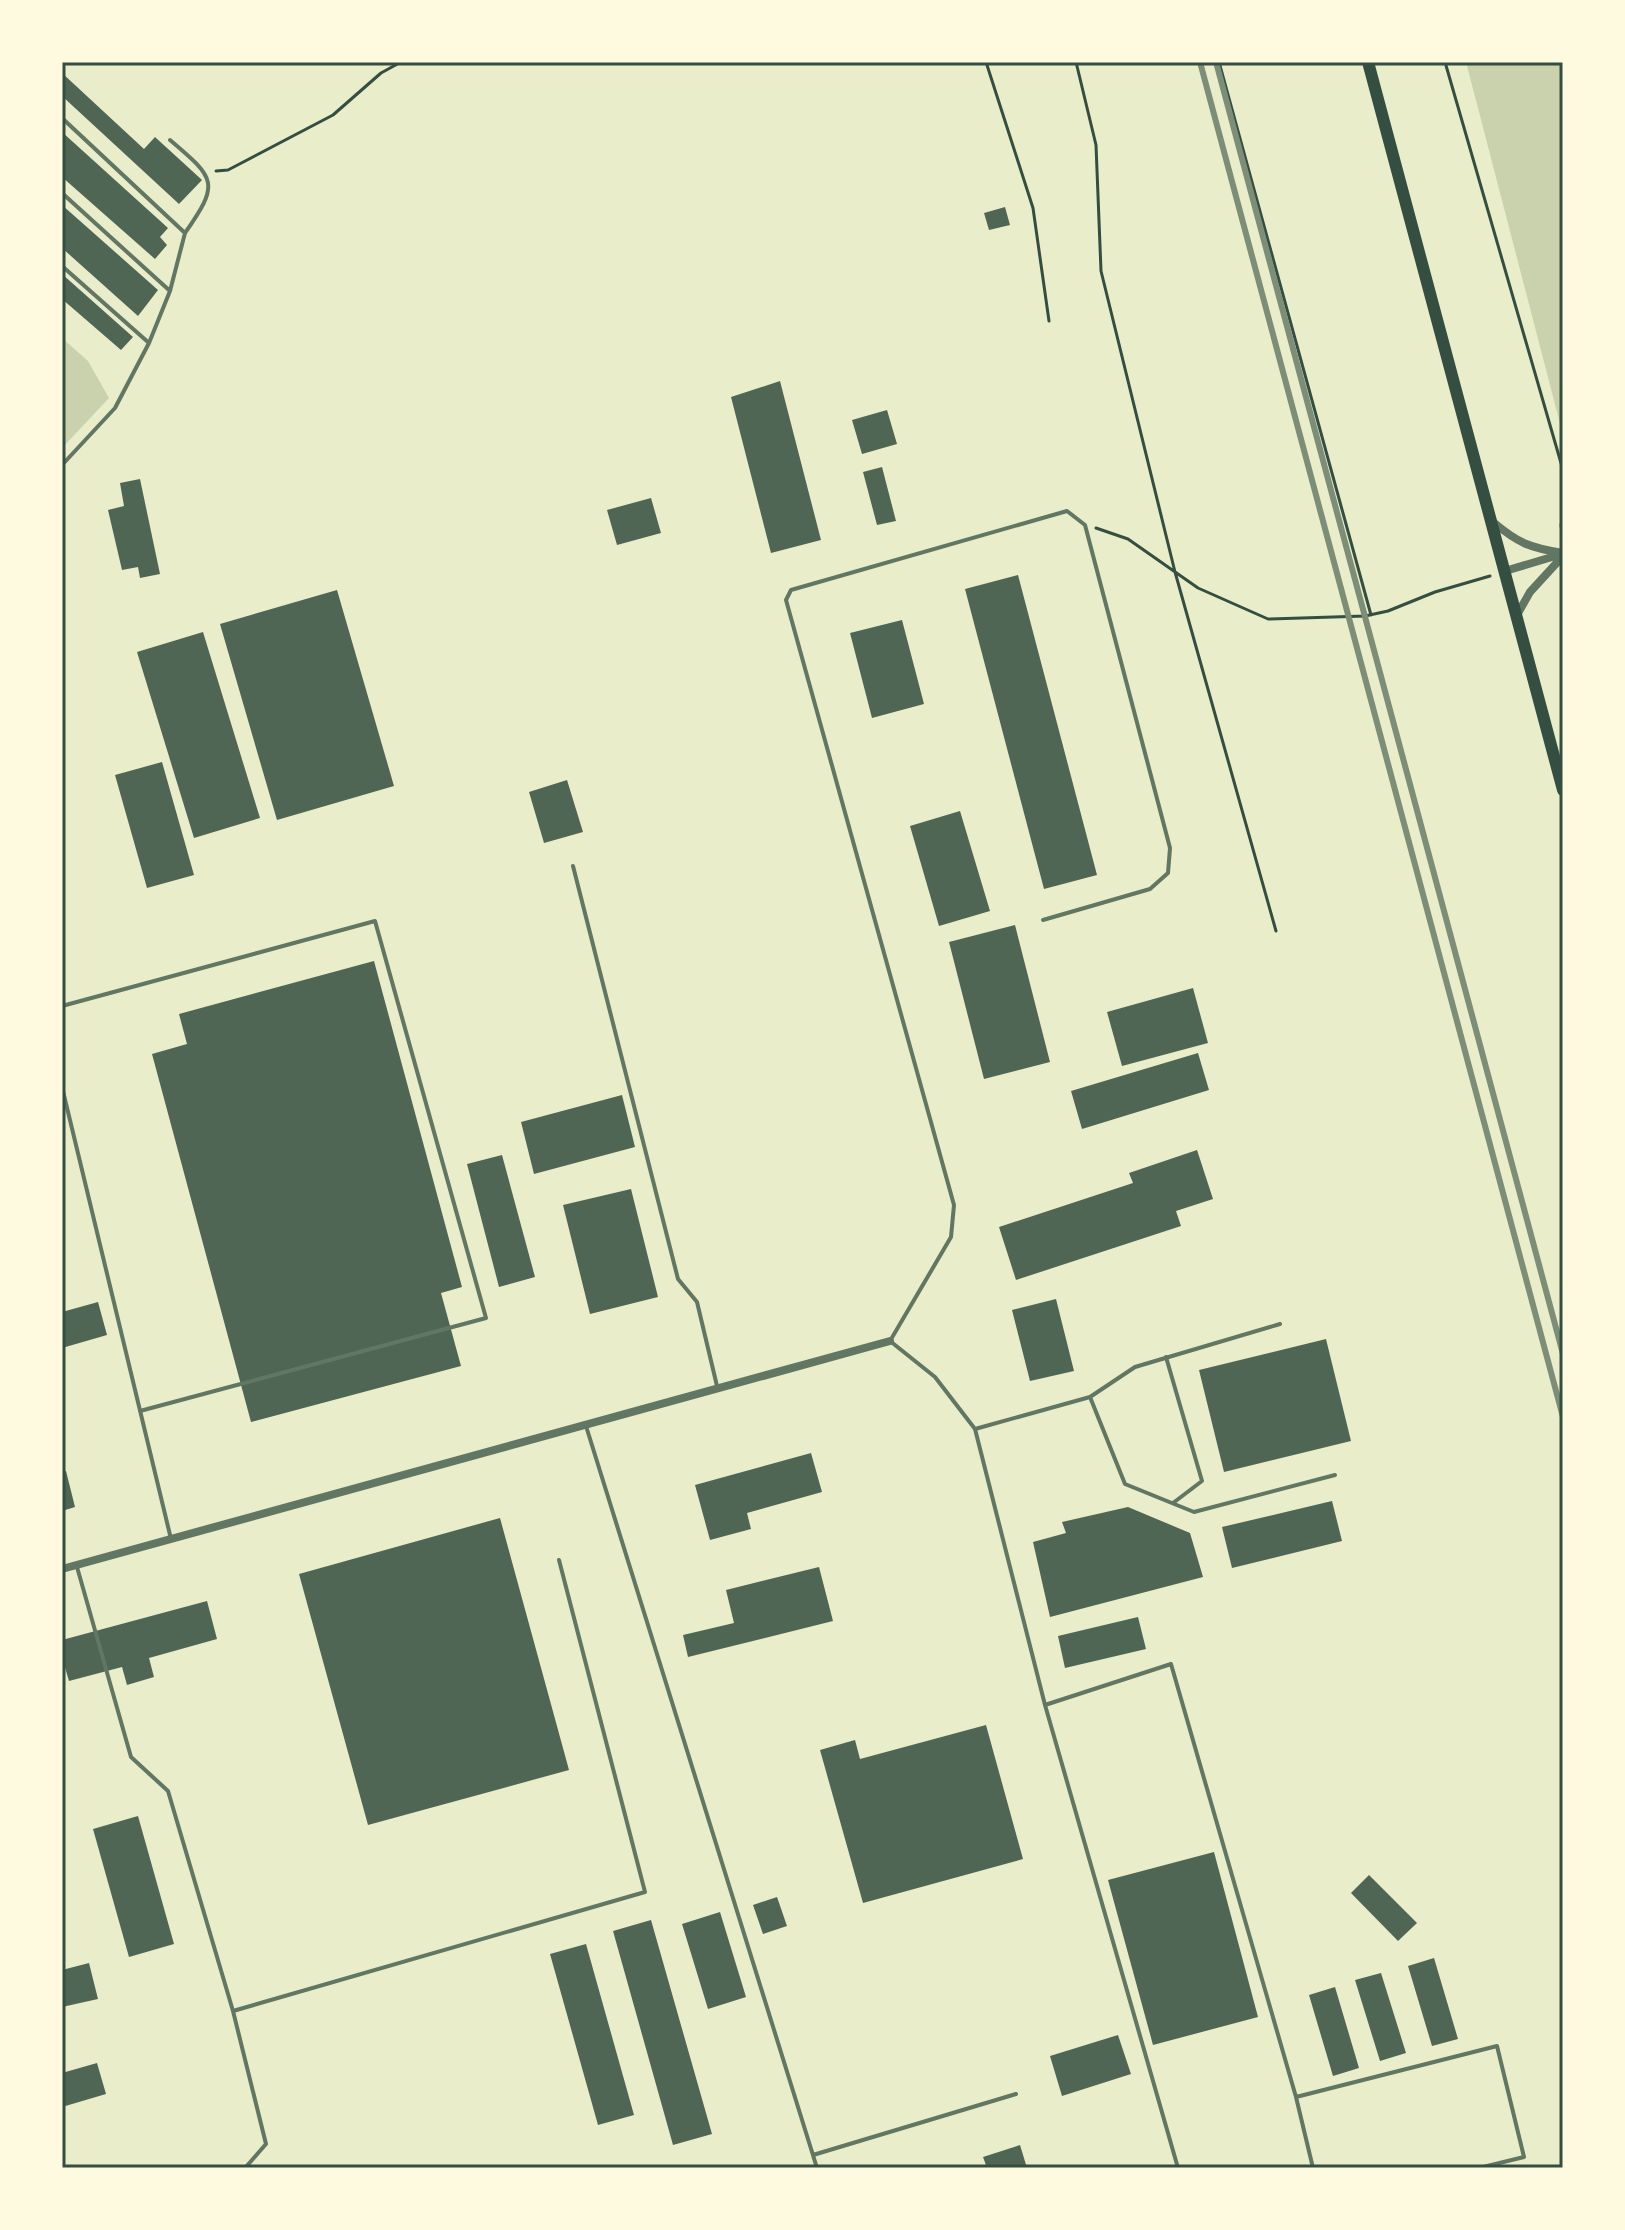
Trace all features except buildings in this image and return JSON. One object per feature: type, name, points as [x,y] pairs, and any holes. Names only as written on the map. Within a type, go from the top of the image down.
[{"type":"highway","points":[[1368,62],[1563,790]]},
{"type":"street","points":[[1492,521],[1515,540],[1533,549],[1563,554]]},
{"type":"street","points":[[1505,571],[1563,554]]},
{"type":"street","points":[[1517,615],[1530,592],[1563,554]]},
{"type":"street","points":[[62,1569],[890,1341]]},
{"type":"lane","points":[[62,118],[185,233]]},
{"type":"lane","points":[[62,465],[115,408],[149,343],[170,291],[185,233],[205,204],[210,189],[205,172],[170,140]]},
{"type":"lane","points":[[62,193],[170,291]]},
{"type":"lane","points":[[62,266],[149,343]]},
{"type":"lane","points":[[1043,920],[1150,889],[1168,873],[1170,848],[1085,525],[1067,511],[791,590],[786,600],[954,1205],[951,1237],[890,1341],[935,1377],[975,1429],[1045,1705],[1178,2168]]},
{"type":"lane","points":[[573,866],[678,1279],[697,1302],[717,1389]]},
{"type":"lane","points":[[62,1006],[375,921],[486,1318],[140,1411]]},
{"type":"lane","points":[[62,1087],[171,1539]]},
{"type":"lane","points":[[975,1429],[1090,1397],[1135,1367],[1280,1324]]},
{"type":"lane","points":[[1166,1357],[1202,1481],[1173,1503]]},
{"type":"lane","points":[[1090,1397],[1125,1484],[1194,1512],[1335,1475]]},
{"type":"lane","points":[[586,1424],[817,2168]]},
{"type":"lane","points":[[233,2011],[645,1892],[559,1560]]},
{"type":"lane","points":[[76,1565],[131,1757],[168,1791],[233,2011],[266,2144],[245,2168]]},
{"type":"lane","points":[[1045,1705],[1171,1664],[1296,2097],[1313,2168]]},
{"type":"lane","points":[[1296,2097],[1497,2046],[1524,2157],[1479,2168]]},
{"type":"lane","points":[[813,2155],[1016,2094]]},
{"type":"path","points":[[205,172],[228,170],[333,115],[381,73],[401,62]]},
{"type":"path","points":[[986,62],[1033,208],[1049,321]]},
{"type":"path","points":[[1076,62],[1096,145],[1101,271],[1175,572],[1276,931]]},
{"type":"path","points":[[1219,62],[1371,615]]},
{"type":"path","points":[[1445,62],[1563,470]]},
{"type":"path","points":[[1563,517],[1563,537]]},
{"type":"path","points":[[1085,525],[1128,539],[1198,588],[1268,619],[1371,615],[1505,571]]},
{"type":"green space","points":[[1466,62],[1563,62],[1563,435]]},
{"type":"green space","points":[[62,338],[88,361],[109,398],[62,448]]},
{"type":"railway","points":[[1200,62],[1563,1417]]},
{"type":"railway","points":[[1216,62],[1563,1354]]}]
